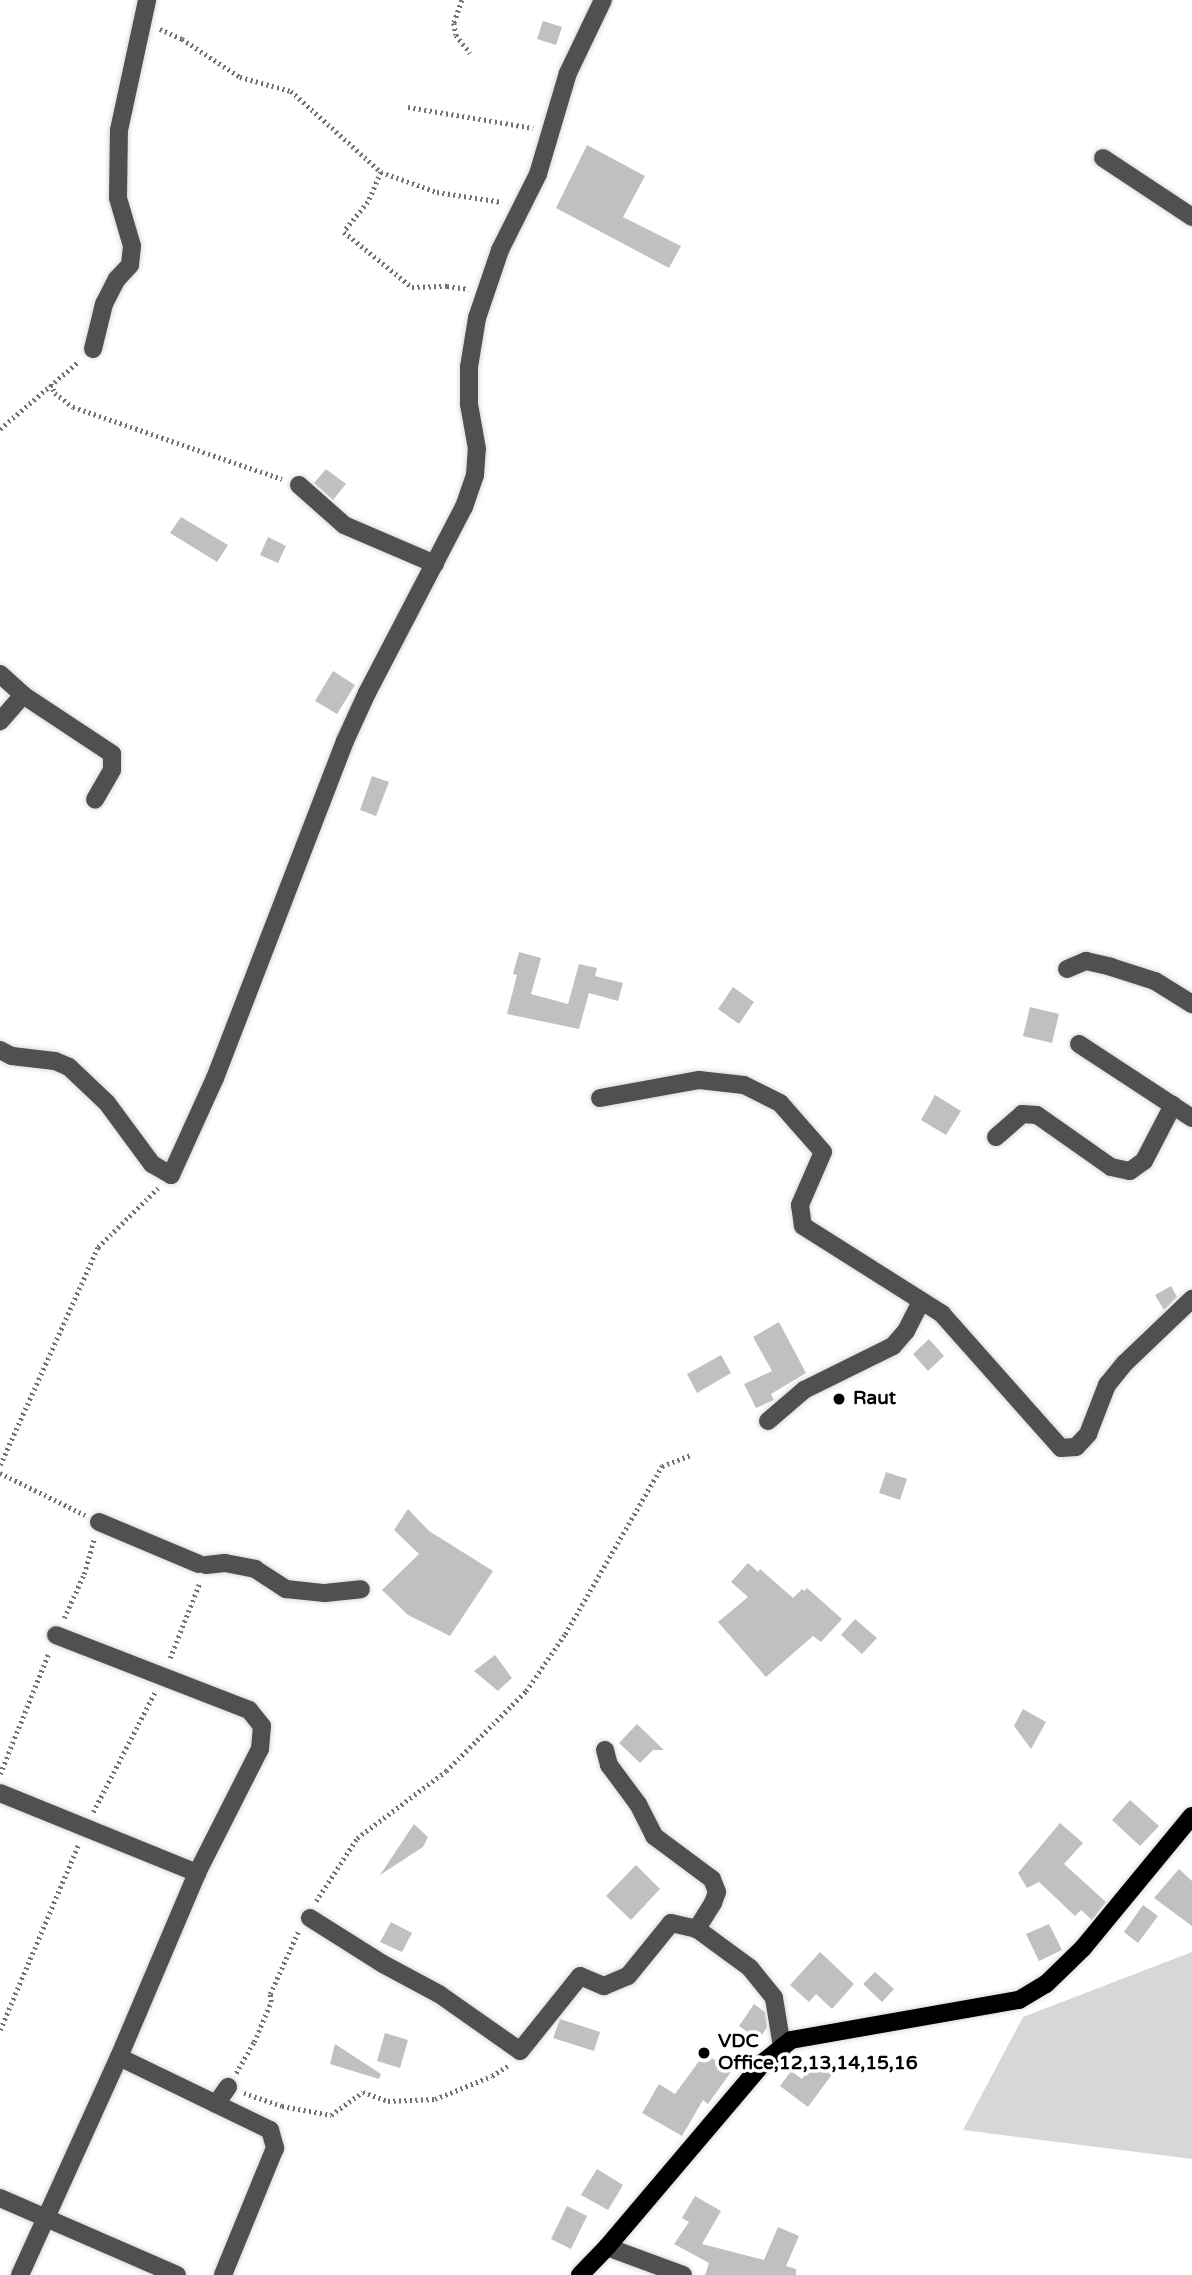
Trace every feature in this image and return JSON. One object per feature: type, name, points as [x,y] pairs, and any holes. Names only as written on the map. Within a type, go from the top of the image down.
[{"type":"main road","points":[[580,2275],[607,2247],[765,2061],[791,2040],[1019,2000],[1046,1984],[1083,1948],[1192,1816]]},
{"type":"street","points":[[93,348],[104,304],[117,279],[130,265],[132,246],[118,198],[119,130],[147,0]]},
{"type":"street","points":[[0,1050],[12,1056],[55,1061],[69,1067],[107,1103],[152,1164],[171,1175],[215,1077],[304,841],[345,741],[367,693],[464,507],[475,475],[477,449],[469,404],[469,367],[477,318],[500,250],[524,205],[551,131],[568,73],[603,0]]},
{"type":"street","points":[[1103,158],[1192,217]]},
{"type":"street","points":[[299,485],[344,526],[435,564]]},
{"type":"street","points":[[0,674],[23,695],[112,754],[113,770],[95,799]]},
{"type":"street","points":[[0,721],[23,695]]},
{"type":"street","points":[[1067,969],[1086,961],[1111,967],[1155,981],[1192,1004]]},
{"type":"street","points":[[1079,1044],[1192,1118]]},
{"type":"street","points":[[600,1098],[699,1080],[744,1085],[780,1103],[823,1152],[800,1205],[803,1226],[942,1314],[1061,1448],[1076,1447],[1088,1434],[1107,1385],[1125,1363],[1192,1299]]},
{"type":"street","points":[[996,1137],[1023,1114],[1037,1115],[1111,1167],[1130,1171],[1144,1161],[1173,1105]]},
{"type":"street","points":[[768,1421],[804,1390],[893,1346],[906,1331],[921,1302]]},
{"type":"street","points":[[99,1522],[202,1564],[225,1563],[255,1569],[286,1588],[325,1593],[361,1589]]},
{"type":"street","points":[[20,2275],[119,2057],[197,1873],[260,1749],[262,1726],[248,1710],[56,1635]]},
{"type":"street","points":[[606,1750],[609,1765],[638,1804],[653,1836],[712,1879],[717,1892],[697,1928]]},
{"type":"street","points":[[0,1793],[197,1873]]},
{"type":"street","points":[[310,1918],[383,1964],[439,1994],[520,2051],[580,1976],[604,1986],[628,1976],[671,1923],[697,1928],[750,1968],[774,1998],[782,2048]]},
{"type":"street","points":[[119,2057],[270,2130],[275,2148],[223,2275]]},
{"type":"street","points":[[216,2104],[228,2087]]},
{"type":"street","points":[[0,2198],[177,2275]]},
{"type":"street","points":[[607,2247],[683,2275]]},
{"type":"path","points":[[462,0],[454,23],[456,35],[470,53]]},
{"type":"path","points":[[144,21],[182,39],[240,77],[291,91],[382,172],[437,192],[524,205]]},
{"type":"path","points":[[408,107],[551,131]]},
{"type":"path","points":[[382,172],[368,202],[344,232],[412,287],[447,286],[484,293]]},
{"type":"path","points":[[0,429],[93,348]]},
{"type":"path","points":[[51,384],[55,394],[73,407],[299,485]]},
{"type":"path","points":[[0,1465],[98,1247],[171,1175]]},
{"type":"path","points":[[520,2051],[508,2066],[492,2076],[435,2099],[388,2101],[363,2092],[331,2115],[282,2106],[228,2087],[254,2042],[294,1937],[310,1918],[310,1910],[332,1872],[357,1838],[446,1771],[526,1691],[565,1634],[662,1466],[691,1455]]},
{"type":"path","points":[[0,1473],[99,1522],[84,1574],[56,1635],[0,1775]]},
{"type":"path","points":[[0,2030],[86,1827],[163,1676],[202,1564]]},
{"type":"shaded area","points":[[1192,1952],[1192,2159],[963,2130],[1023,2017]]},
{"type":"building","points":[[543,21],[562,27],[556,45],[537,39]]},
{"type":"building","points":[[587,145],[645,176],[623,217],[681,246],[669,268],[556,208]]},
{"type":"building","points":[[326,469],[346,484],[333,500],[314,483]]},
{"type":"building","points":[[181,517],[228,545],[217,562],[170,533]]},
{"type":"building","points":[[268,537],[286,546],[278,563],[260,555]]},
{"type":"building","points":[[333,671],[355,685],[337,714],[315,701]]},
{"type":"building","points":[[372,776],[389,782],[376,816],[360,810]]},
{"type":"building","points":[[519,952],[541,958],[531,994],[568,1004],[579,964],[597,968],[595,976],[623,983],[618,1001],[589,993],[579,1029],[507,1014],[517,975],[513,974]]},
{"type":"building","points":[[733,987],[754,1002],[739,1024],[718,1009]]},
{"type":"building","points":[[1030,1007],[1059,1014],[1052,1043],[1023,1036]]},
{"type":"building","points":[[935,1095],[961,1111],[946,1135],[921,1120]]},
{"type":"building","points":[[1171,1286],[1177,1297],[1164,1310],[1155,1295]]},
{"type":"building","points":[[779,1322],[806,1373],[771,1394],[774,1400],[756,1408],[744,1384],[772,1371],[753,1337]]},
{"type":"building","points":[[929,1339],[944,1356],[928,1371],[913,1354]]},
{"type":"building","points":[[721,1355],[731,1373],[697,1393],[687,1374]]},
{"type":"building","points":[[886,1472],[907,1479],[900,1500],[879,1493]]},
{"type":"building","points":[[408,1509],[429,1531],[493,1571],[450,1636],[408,1615],[382,1590],[419,1554],[394,1530]]},
{"type":"building","points":[[748,1563],[758,1572],[760,1569],[793,1598],[807,1588],[842,1619],[821,1642],[813,1636],[766,1677],[718,1622],[748,1597],[731,1582]]},
{"type":"building","points":[[855,1619],[877,1638],[862,1654],[841,1635]]},
{"type":"building","points":[[495,1655],[512,1678],[498,1691],[474,1671]]},
{"type":"building","points":[[1023,1709],[1046,1722],[1031,1749],[1014,1726]]},
{"type":"building","points":[[637,1724],[664,1750],[653,1750],[640,1763],[619,1743]]},
{"type":"building","points":[[1130,1800],[1159,1826],[1140,1846],[1112,1820]]},
{"type":"building","points":[[1060,1823],[1083,1843],[1064,1864],[1106,1902],[1092,1920],[1081,1910],[1075,1916],[1039,1882],[1027,1888],[1018,1873]]},
{"type":"building","points":[[414,1824],[428,1837],[423,1847],[380,1875]]},
{"type":"building","points":[[636,1865],[660,1889],[631,1920],[606,1896]]},
{"type":"building","points":[[1179,1869],[1192,1881],[1192,1926],[1154,1898]]},
{"type":"building","points":[[1143,1905],[1158,1916],[1138,1943],[1124,1932]]},
{"type":"building","points":[[391,1922],[412,1933],[402,1952],[380,1942]]},
{"type":"building","points":[[1049,1924],[1062,1950],[1039,1961],[1026,1934]]},
{"type":"building","points":[[820,1952],[854,1984],[832,2009],[816,1994],[809,2002],[790,1985]]},
{"type":"building","points":[[875,1972],[894,1989],[882,2002],[863,1984]]},
{"type":"building","points":[[754,2004],[765,2012],[767,2027],[759,2040],[739,2026]]},
{"type":"building","points":[[560,2019],[600,2032],[594,2051],[553,2038]]},
{"type":"building","points":[[385,2033],[408,2040],[400,2068],[377,2061]]},
{"type":"building","points":[[335,2044],[381,2074],[379,2079],[330,2064]]},
{"type":"building","points":[[705,2053],[731,2072],[708,2104],[703,2100],[682,2136],[642,2113],[659,2084],[675,2094]]},
{"type":"building","points":[[818,2056],[836,2069],[808,2107],[780,2086],[791,2071],[802,2079]]},
{"type":"building","points":[[597,2169],[623,2185],[608,2210],[581,2195]]},
{"type":"building","points":[[695,2196],[721,2211],[702,2244],[764,2260],[778,2227],[799,2236],[786,2266],[796,2269],[796,2275],[705,2275],[709,2263],[674,2244],[689,2222],[682,2218]]},
{"type":"building","points":[[567,2206],[587,2216],[571,2249],[551,2239]]},
{"type":"place","name":"Raut","points":[[839,1399]]},
{"type":"place","name":"VDC Office,12,13,14,15,16","points":[[704,2053]]}]
